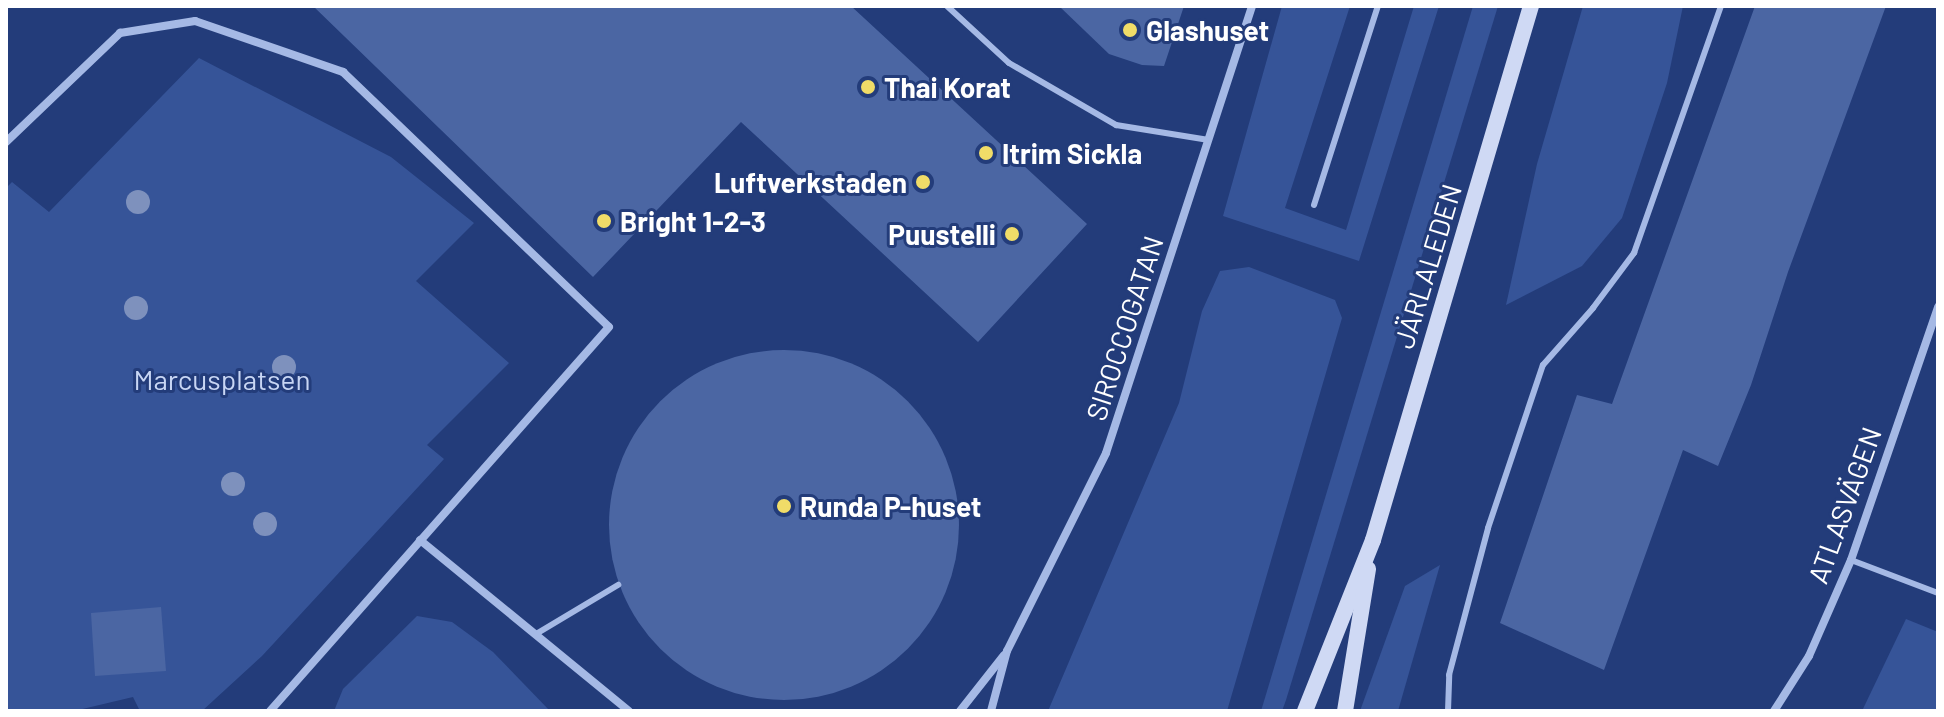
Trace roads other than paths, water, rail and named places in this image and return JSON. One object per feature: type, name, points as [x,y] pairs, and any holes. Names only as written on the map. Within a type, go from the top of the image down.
[{"type":"main road","name":"JÄRLALEDEN","points":[[1305,711],[1373,540],[1531,6]]},
{"type":"main road","name":"JÄRLALEDEN","points":[[1345,711],[1373,540]]},
{"type":"street","name":"SIROCCOGATAN","points":[[960,711],[1007,651],[1106,453],[1252,6]]},
{"type":"street","points":[[6,142],[120,33],[195,21],[343,72],[609,327],[270,711]]},
{"type":"street","name":"ATLASVÄGEN","points":[[1774,711],[1809,656],[1851,560],[1938,307]]},
{"type":"street","points":[[420,540],[629,711]]},
{"type":"street","name":"SIROCCOGATAN","points":[[991,711],[1007,651]]},
{"type":"lane","points":[[947,6],[1009,63],[1116,125],[1209,140]]},
{"type":"lane","points":[[1314,205],[1378,6]]},
{"type":"lane","points":[[1448,711],[1449,675],[1488,528],[1543,365],[1593,308],[1634,253],[1721,6]]},
{"type":"lane","points":[[1851,560],[1938,593]]},
{"type":"lane","points":[[536,634],[618,585]]},
{"type":"place","name":"Glashuset","points":[[1130,30]]},
{"type":"place","name":"Thai Korat","points":[[868,87]]},
{"type":"place","name":"Itrim Sickla","points":[[986,153]]},
{"type":"place","name":"Luftverkstaden","points":[[923,182]]},
{"type":"place","name":"Bright 1-2-3","points":[[604,221]]},
{"type":"place","name":"Puustelli","points":[[1012,234]]},
{"type":"place","name":"Runda P-huset","points":[[784,506]]},
{"type":"park label","name":"Marcusplatsen","points":[[222,379]]}]
